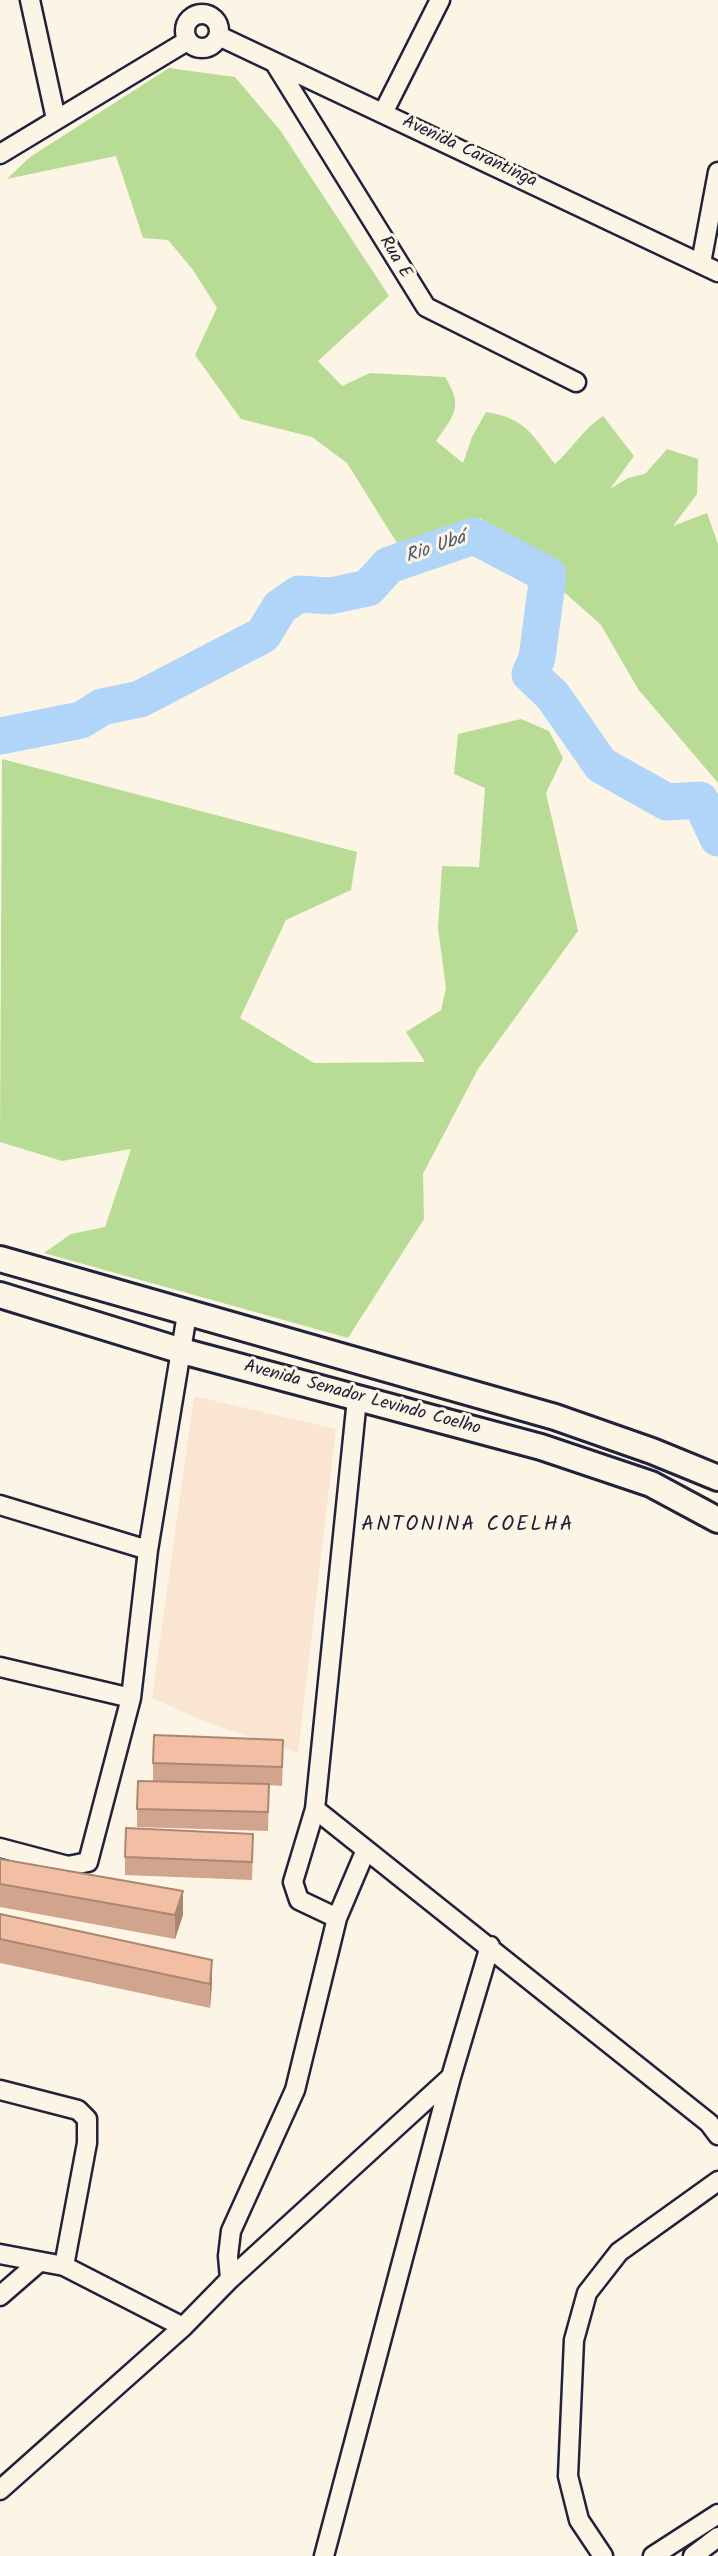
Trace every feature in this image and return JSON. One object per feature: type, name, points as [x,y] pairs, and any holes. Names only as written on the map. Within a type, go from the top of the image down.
[{"type":"street","points":[[30,0],[56,119]]},
{"type":"street","points":[[383,113],[440,0]]},
{"type":"street","points":[[198,7],[215,19],[219,36],[213,45],[202,49],[187,41],[186,24],[198,7]]},
{"type":"street","name":"Avenida Carantinga","points":[[219,36],[718,272]]},
{"type":"street","points":[[0,153],[187,41]]},
{"type":"street","name":"Rua E","points":[[276,65],[426,307],[576,382]]},
{"type":"street","points":[[701,264],[718,172]]},
{"type":"street","points":[[0,1259],[555,1417],[718,1478]]},
{"type":"street","name":"Avenida Senador Levindo Coelho","points":[[0,1295],[182,1351],[541,1447],[651,1484],[718,1520]]},
{"type":"street","points":[[0,1849],[68,1866],[88,1862],[131,1698],[148,1550],[187,1314]]},
{"type":"street","points":[[337,1918],[299,1900],[294,1888],[314,1809],[357,1399]]},
{"type":"street","points":[[0,1505],[148,1550]]},
{"type":"street","points":[[0,1667],[131,1698]]},
{"type":"street","points":[[314,1809],[684,2102],[718,2134]]},
{"type":"street","points":[[230,2279],[228,2256],[231,2231],[295,2090],[337,1918],[365,1852]]},
{"type":"street","points":[[324,2556],[451,2077],[490,1946]]},
{"type":"street","points":[[0,2490],[183,2328],[230,2279],[451,2077]]},
{"type":"street","points":[[0,2090],[78,2110],[87,2119],[87,2143],[64,2266]]},
{"type":"street","points":[[603,2556],[579,2519],[568,2476],[573,2340],[587,2293],[619,2252],[718,2181]]},
{"type":"street","points":[[0,2254],[64,2266],[183,2328]]},
{"type":"street","points":[[0,2296],[38,2263]]},
{"type":"street","points":[[653,2556],[718,2514]]},
{"type":"street","points":[[693,2556],[718,2537]]},
{"type":"shaded area","points":[[194,1396],[336,1429],[298,1753],[208,1723],[152,1698]]},
{"type":"green space","points":[[169,68],[235,77],[280,130],[389,296],[318,361],[342,386],[370,373],[445,377],[451,387],[455,404],[452,417],[436,441],[463,463],[472,437],[486,412],[510,419],[527,429],[555,464],[603,416],[634,456],[610,489],[628,478],[645,474],[667,449],[698,459],[697,494],[673,526],[707,513],[718,544],[718,783],[638,689],[601,625],[481,518],[397,543],[347,463],[312,437],[241,419],[195,355],[217,308],[193,270],[168,240],[143,238],[116,156],[7,179],[30,157]]},
{"type":"green space","points":[[521,719],[549,731],[563,758],[546,793],[578,931],[478,1069],[423,1174],[424,1219],[348,1338],[44,1253],[71,1234],[105,1227],[131,1149],[62,1161],[0,1142],[2,759],[357,852],[351,890],[286,920],[240,1018],[314,1063],[425,1062],[406,1032],[441,1010],[446,988],[438,928],[442,866],[479,867],[485,788],[454,774],[458,734]]},
{"type":"building","points":[[154,1735],[283,1740],[282,1767],[153,1763]]},
{"type":"building","points":[[138,1781],[269,1784],[268,1812],[137,1809]]},
{"type":"building","points":[[126,1828],[253,1834],[252,1862],[125,1857]]},
{"type":"building","points":[[0,1859],[183,1891],[175,1915],[0,1884]]},
{"type":"building","points":[[0,1914],[212,1960],[210,1984],[0,1939]]},
{"type":"waterway","name":"Rio Ubá","points":[[0,736],[81,720],[102,707],[140,699],[263,635],[280,607],[299,594],[330,596],[368,588],[389,565],[474,536],[548,575],[537,658],[530,674],[553,696],[601,765],[667,802],[700,800],[718,838]]},
{"type":"district","name":"ANTONINA COELHA","points":[[468,1526]]}]
